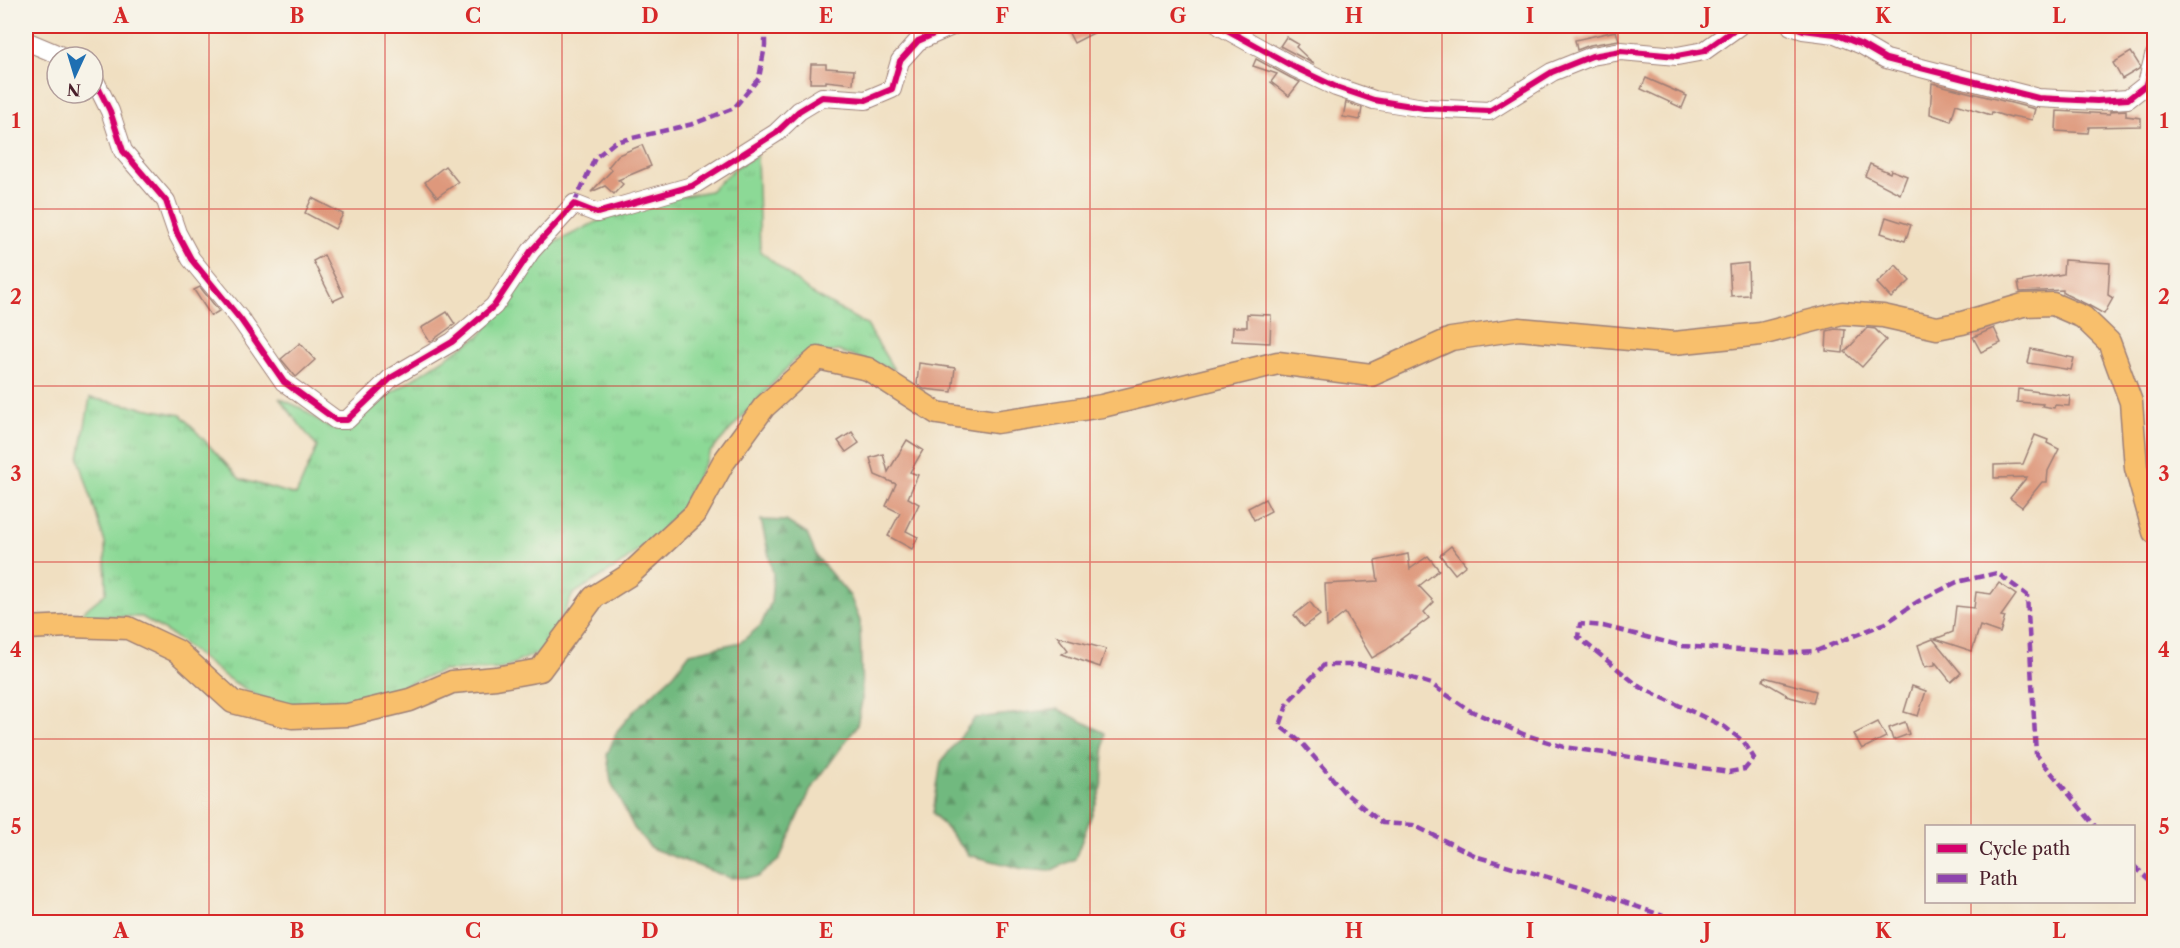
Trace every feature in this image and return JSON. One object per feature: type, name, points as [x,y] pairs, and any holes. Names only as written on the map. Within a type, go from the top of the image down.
[{"type":"main road","points":[[26,628],[70,626],[128,628],[177,651],[233,702],[292,717],[348,715],[410,700],[452,682],[496,678],[540,670],[594,597],[629,575],[695,514],[723,463],[764,407],[818,358],[868,369],[937,413],[996,422],[1102,406],[1278,363],[1371,375],[1451,339],[1520,328],[1674,343],[1761,334],[1842,313],[1883,316],[1937,328],[2023,305],[2053,304],[2083,317],[2109,342],[2131,402],[2136,468],[2154,532]]},
{"type":"street","points":[[105,101],[123,151],[166,201],[177,232],[191,259],[242,320],[284,382],[336,420],[347,420],[392,377],[452,342],[494,306],[531,251],[574,204],[597,213],[692,186],[776,133],[799,111],[822,97],[866,100],[892,89],[900,60],[918,41],[952,26]]},
{"type":"street","points":[[1220,26],[1296,68],[1336,87],[1365,97],[1424,108],[1489,111],[1552,72],[1592,56],[1621,51],[1677,56],[1704,51],[1739,26]]},
{"type":"street","points":[[1791,26],[1835,34],[1862,45],[1886,59],[2038,98],[2097,101],[2128,99],[2147,84],[2154,56]]},
{"type":"street","points":[[26,42],[45,50]]},
{"type":"green space","points":[[757,155],[760,251],[811,293],[867,325],[894,370],[838,351],[796,358],[711,451],[680,510],[661,531],[620,565],[573,594],[545,650],[501,669],[443,671],[377,695],[314,708],[262,699],[227,678],[172,635],[142,617],[79,615],[106,593],[105,543],[79,459],[90,398],[181,415],[240,479],[296,495],[317,447],[279,398],[301,408],[326,426],[347,425],[371,406],[481,335],[552,244],[598,221],[668,199],[710,191],[735,168]]},
{"type":"green space","points":[[761,520],[786,521],[807,534],[817,557],[850,596],[860,621],[862,701],[857,726],[811,789],[779,860],[757,877],[730,878],[651,848],[634,828],[611,782],[607,755],[617,731],[633,712],[674,674],[690,653],[741,642],[761,625],[771,602],[773,574]]},
{"type":"green space","points":[[1058,709],[1105,733],[1102,787],[1075,859],[1050,871],[1023,869],[969,855],[933,813],[941,762],[975,718]]},
{"type":"building","points":[[1079,26],[1107,26],[1074,43],[1068,31]]},
{"type":"building","points":[[1616,31],[1619,40],[1590,45],[1577,50],[1575,40]]},
{"type":"building","points":[[1286,37],[1298,44],[1296,47],[1314,64],[1280,46]]},
{"type":"building","points":[[2131,52],[2140,66],[2139,69],[2122,79],[2113,63]]},
{"type":"building","points":[[1256,59],[1300,82],[1289,96],[1271,82],[1277,74],[1253,66]]},
{"type":"building","points":[[811,64],[826,64],[826,68],[854,70],[853,84],[826,81],[826,83],[810,83]]},
{"type":"building","points":[[1646,78],[1687,96],[1682,108],[1641,89]]},
{"type":"building","points":[[1932,83],[2035,109],[2032,120],[2012,116],[2011,118],[1992,112],[1991,115],[1956,104],[1951,121],[1930,114]]},
{"type":"building","points":[[1346,102],[1362,108],[1360,120],[1343,117]]},
{"type":"building","points":[[2126,110],[2126,116],[2141,118],[2141,126],[2089,127],[2088,133],[2056,131],[2057,111],[2110,114],[2110,111]]},
{"type":"building","points":[[642,145],[651,166],[618,180],[623,184],[614,194],[605,186],[591,192],[612,170],[608,167],[618,155]]},
{"type":"building","points":[[1870,164],[1890,173],[1891,170],[1907,176],[1900,194],[1865,176]]},
{"type":"building","points":[[445,166],[458,182],[437,197],[425,182]]},
{"type":"building","points":[[312,198],[343,214],[335,229],[305,213]]},
{"type":"building","points":[[1886,217],[1911,225],[1905,241],[1881,233]]},
{"type":"building","points":[[324,255],[344,296],[333,301],[313,261]]},
{"type":"building","points":[[2064,260],[2110,263],[2108,295],[2113,298],[2104,314],[2063,293],[2063,290],[2020,292],[2018,282],[2063,274]]},
{"type":"building","points":[[1748,263],[1749,295],[1731,296],[1729,265]]},
{"type":"building","points":[[1896,265],[1910,281],[1891,298],[1877,283]]},
{"type":"building","points":[[200,287],[219,311],[211,316],[194,290]]},
{"type":"building","points":[[447,312],[455,324],[430,342],[421,328]]},
{"type":"building","points":[[1247,314],[1271,315],[1270,343],[1232,341],[1233,327],[1247,327]]},
{"type":"building","points":[[1867,328],[1875,329],[1886,340],[1862,367],[1845,352]]},
{"type":"building","points":[[1994,328],[2001,343],[1981,352],[1973,337]]},
{"type":"building","points":[[1845,330],[1843,353],[1826,351],[1827,331]]},
{"type":"building","points":[[300,343],[315,360],[296,377],[281,359]]},
{"type":"building","points":[[2031,349],[2074,358],[2071,370],[2028,363]]},
{"type":"building","points":[[919,363],[955,368],[952,392],[924,389],[917,384]]},
{"type":"building","points":[[2018,389],[2070,396],[2069,406],[2055,405],[2054,408],[2042,406],[2043,404],[2017,402]]},
{"type":"building","points":[[852,432],[859,443],[846,452],[838,441]]},
{"type":"building","points":[[2035,435],[2048,440],[2047,443],[2059,449],[2048,471],[2047,482],[2042,482],[2022,507],[2010,498],[2027,477],[1994,478],[1994,465],[2023,464]]},
{"type":"building","points":[[907,440],[923,450],[910,472],[918,475],[908,498],[919,504],[906,531],[918,537],[912,549],[888,536],[900,513],[886,506],[896,484],[875,475],[870,458],[883,454],[888,472]]},
{"type":"building","points":[[1265,499],[1271,511],[1254,520],[1248,508]]},
{"type":"building","points":[[1451,546],[1466,565],[1455,574],[1440,555]]},
{"type":"building","points":[[1408,554],[1410,569],[1428,556],[1439,570],[1419,586],[1434,602],[1424,612],[1429,618],[1372,658],[1345,613],[1327,627],[1325,584],[1378,581],[1375,561]]},
{"type":"building","points":[[1999,583],[2016,595],[2001,616],[2005,617],[2000,633],[1980,626],[1972,651],[1935,639],[1953,632],[1956,606],[1974,608],[1976,592],[1991,594]]},
{"type":"building","points":[[1310,602],[1320,615],[1304,627],[1294,615]]},
{"type":"building","points":[[1057,636],[1106,649],[1100,667],[1062,654],[1068,650]]},
{"type":"building","points":[[1933,639],[1961,673],[1951,682],[1935,662],[1935,665],[1925,667],[1918,645]]},
{"type":"building","points":[[1764,677],[1816,691],[1813,703],[1786,696],[1763,681]]},
{"type":"building","points":[[1912,686],[1926,691],[1918,716],[1904,712]]},
{"type":"building","points":[[1878,722],[1886,737],[1862,749],[1854,734]]},
{"type":"building","points":[[1905,722],[1909,734],[1893,740],[1889,728]]},
{"type":"marked path","points":[[574,204],[595,158],[615,142],[693,124],[734,108],[759,78],[765,46],[765,26]]},
{"type":"marked path","points":[[1680,922],[1582,887],[1478,857],[1413,825],[1382,823],[1344,792],[1302,743],[1280,726],[1288,702],[1324,665],[1360,665],[1431,684],[1469,710],[1523,734],[1564,747],[1729,772],[1745,769],[1754,758],[1744,742],[1725,727],[1640,687],[1578,637],[1580,624],[1603,626],[1682,646],[1783,653],[1816,651],[1886,623],[1917,602],[1957,582],[1997,573],[2027,595],[2036,754],[2094,825]]},
{"type":"marked path","points":[[2135,867],[2154,884]]},
{"type":"cycle path","points":[[105,101],[123,151],[166,201],[177,233],[191,259],[241,320],[284,382],[336,420],[347,420],[392,377],[452,342],[494,306],[531,251],[574,204],[597,213],[692,186],[776,133],[799,111],[822,97],[866,100],[892,89],[900,61],[918,41],[952,26]]},
{"type":"cycle path","points":[[1220,26],[1296,68],[1336,87],[1374,100],[1424,108],[1489,111],[1552,72],[1592,56],[1621,51],[1677,56],[1704,51],[1739,26]]},
{"type":"cycle path","points":[[1791,26],[1835,34],[1862,45],[1886,59],[2038,98],[2097,101],[2128,99],[2147,84],[2154,56]]}]
